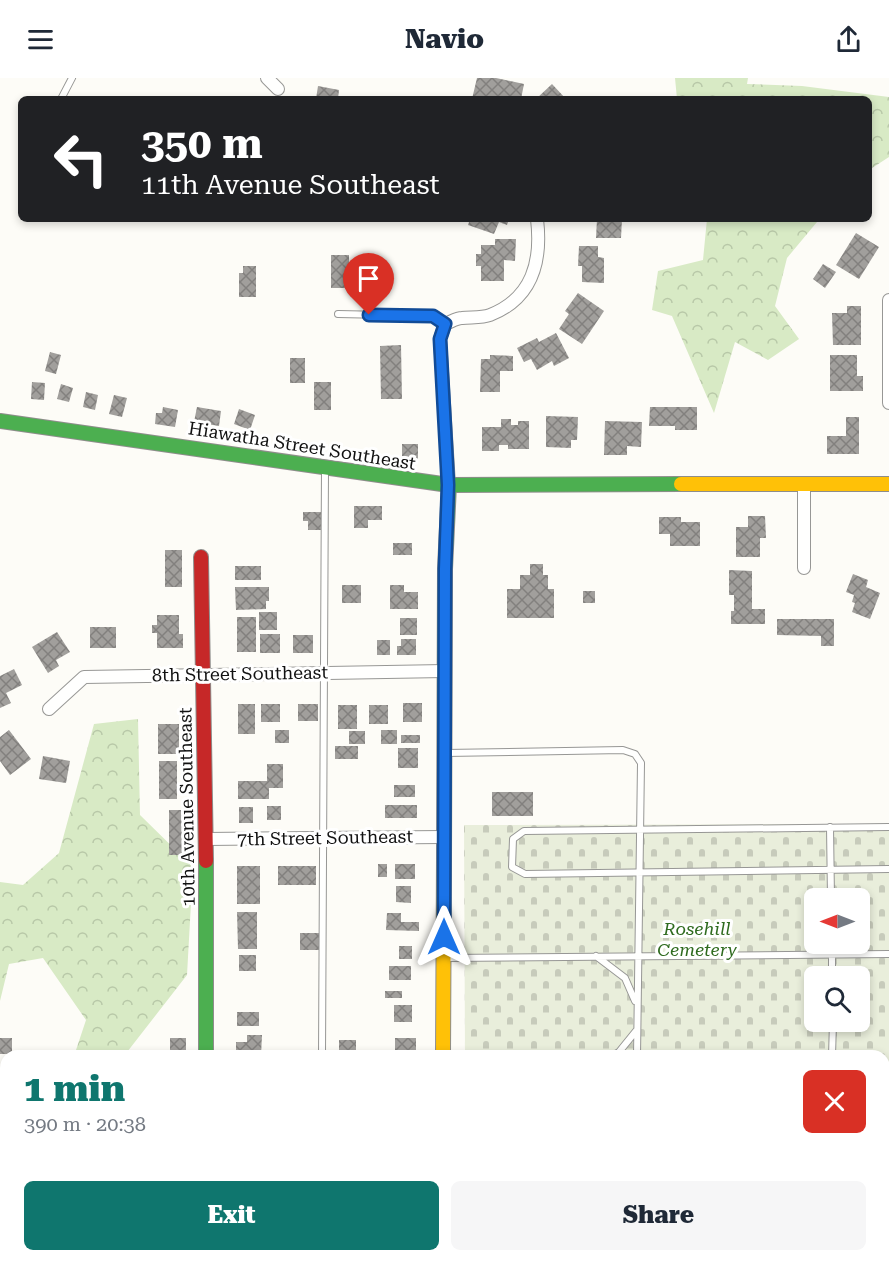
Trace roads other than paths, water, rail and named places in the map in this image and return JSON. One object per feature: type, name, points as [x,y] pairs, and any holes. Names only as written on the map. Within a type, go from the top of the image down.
[{"type":"street","points":[[267,78],[279,90]]},
{"type":"street","points":[[443,1050],[445,569],[448,485],[440,339],[445,324],[459,318],[489,316],[510,304],[527,290],[537,262],[537,222]]},
{"type":"street","points":[[889,300],[889,403]]},
{"type":"street","name":"Hiawatha Street Southeast","points":[[0,421],[448,485],[889,484]]},
{"type":"street","points":[[804,484],[804,568]]},
{"type":"street","name":"10th Avenue Southeast","points":[[201,557],[207,839],[206,1050]]},
{"type":"street","name":"8th Street Southeast","points":[[49,709],[84,677],[445,671]]},
{"type":"street","name":"7th Street Southeast","points":[[207,839],[444,837]]},
{"type":"lane","points":[[63,96],[72,78]]},
{"type":"lane","points":[[338,314],[433,316],[445,324]]},
{"type":"lane","points":[[322,1050],[325,469]]},
{"type":"lane","points":[[444,753],[623,750],[635,754],[641,763],[637,1050]]},
{"type":"lane","points":[[830,827],[831,888]]},
{"type":"lane","points":[[889,827],[524,831],[513,839],[512,867],[525,874],[889,869]]},
{"type":"lane","points":[[444,958],[832,954],[832,966]]},
{"type":"lane","points":[[870,954],[889,954]]},
{"type":"lane","points":[[596,956],[625,978],[637,1006]]},
{"type":"lane","points":[[621,1050],[637,1030]]},
{"type":"lane","points":[[832,1050],[833,1032]]},
{"type":"park label","name":"Rosehill Cemetery","points":[[697,939]]}]
